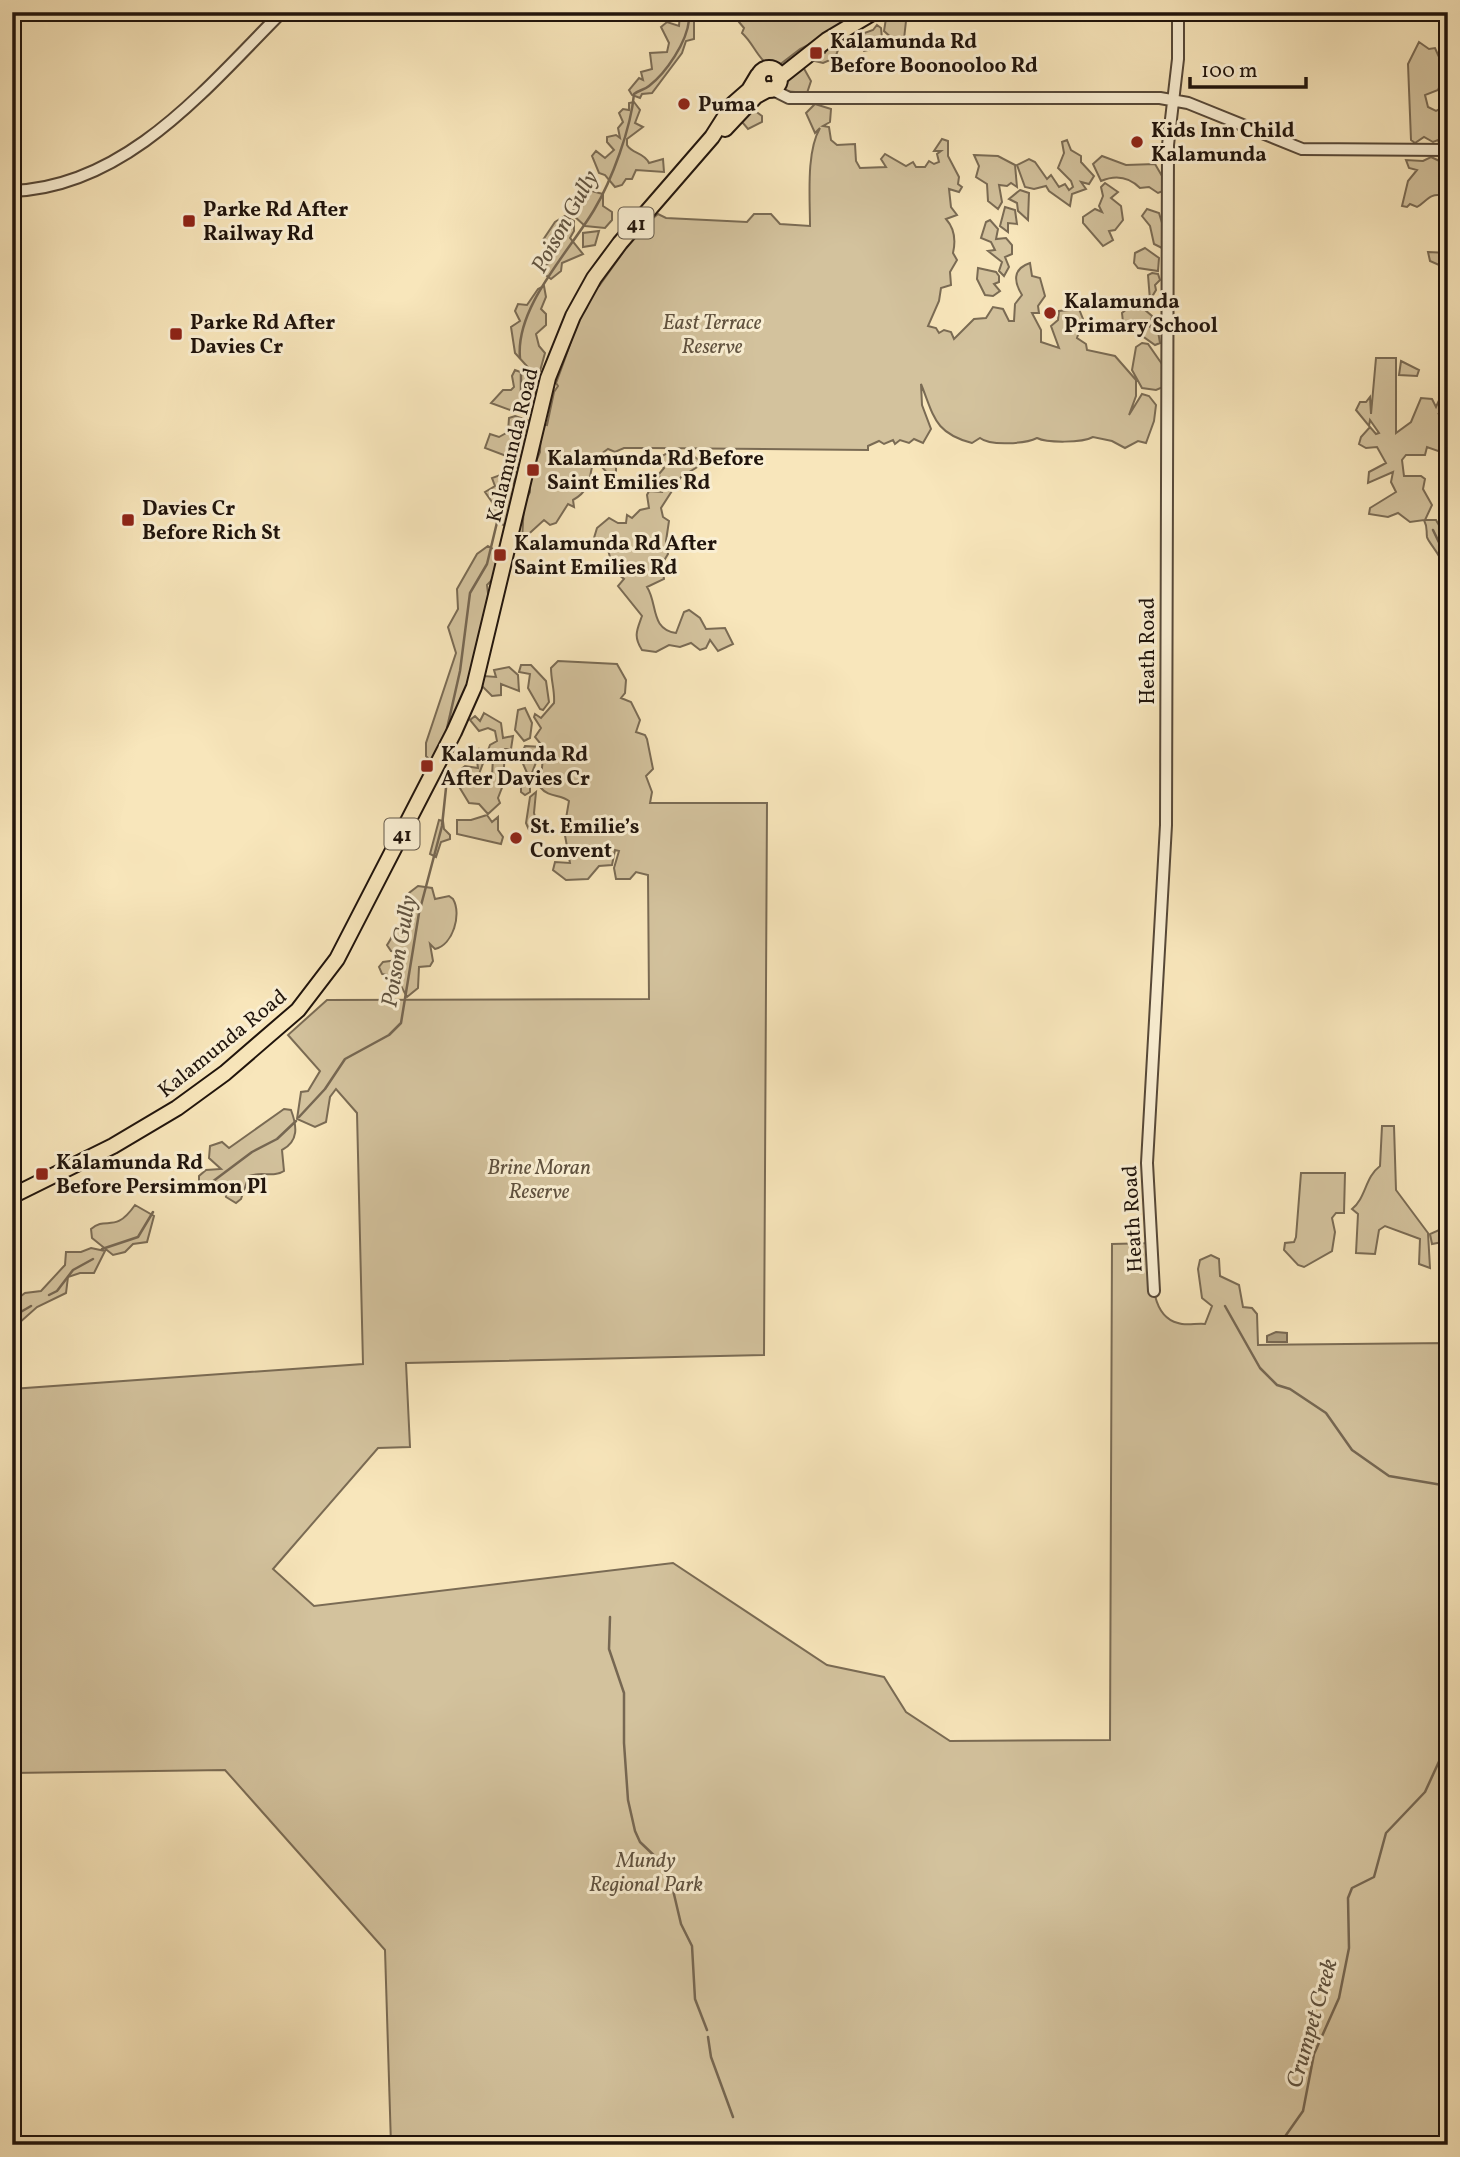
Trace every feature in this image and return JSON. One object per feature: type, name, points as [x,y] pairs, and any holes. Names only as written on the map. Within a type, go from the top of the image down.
[{"type":"main road","name":"Kalamunda Road","points":[[712,137],[725,129],[756,96],[774,82],[800,49],[827,40],[874,12]]},
{"type":"main road","name":"Kalamunda Road","points":[[12,1195],[113,1146],[200,1092],[298,1010],[337,959],[470,699],[548,378],[568,327],[605,262],[712,137],[733,104],[749,90],[766,68],[774,82]]},
{"type":"street","points":[[12,191],[52,186],[88,175],[130,152],[191,103],[282,12]]},
{"type":"street","name":"Heath Road","points":[[1154,1290],[1147,1163],[1166,825],[1168,156],[1178,59],[1178,12]]},
{"type":"street","points":[[774,82],[800,97],[1047,100],[1144,97],[1174,100],[1243,124],[1302,149],[1448,150]]},
{"type":"green space","points":[[680,12],[694,16],[694,39],[686,41],[682,53],[652,93],[642,94],[640,98],[632,95],[629,90],[639,78],[643,80],[641,72],[652,69],[650,53],[667,52],[669,43],[661,27],[667,22],[679,26]]},
{"type":"green space","points":[[746,12],[874,12],[800,49],[774,69],[763,60],[742,33],[744,28],[739,22],[741,18],[746,19]]},
{"type":"green space","points":[[887,12],[907,12],[903,48],[884,31]]},
{"type":"green space","points":[[877,25],[881,28],[882,38],[875,43],[878,48],[864,51],[862,48],[848,47],[848,39],[873,30]]},
{"type":"green space","points":[[1419,42],[1429,49],[1435,48],[1439,57],[1448,62],[1448,78],[1443,79],[1438,90],[1425,95],[1428,107],[1436,111],[1446,106],[1448,94],[1448,145],[1440,146],[1438,140],[1433,142],[1424,137],[1415,143],[1411,140],[1408,64]]},
{"type":"green space","points":[[835,43],[838,50],[835,58],[823,63],[815,61],[820,53],[825,53],[828,45]]},
{"type":"green space","points":[[802,65],[811,81],[807,93],[783,91],[783,83]]},
{"type":"green space","points":[[634,102],[640,110],[635,123],[643,127],[627,139],[627,145],[649,163],[663,159],[664,172],[636,170],[632,179],[626,179],[622,185],[615,187],[605,175],[599,173],[592,156],[596,151],[605,158],[614,150],[607,142],[607,137],[616,135],[620,138],[618,128],[623,122],[619,113],[623,109],[629,110],[629,103]]},
{"type":"green space","name":"East Terrace Reserve","points":[[815,104],[831,109],[830,122],[823,126],[829,127],[831,140],[837,145],[855,144],[856,161],[860,168],[886,167],[881,159],[885,154],[906,166],[913,162],[916,167],[925,167],[929,161],[934,164],[939,162],[937,154],[941,151],[934,151],[942,139],[948,141],[948,156],[959,177],[958,184],[962,187],[959,192],[949,189],[951,207],[957,215],[946,219],[953,231],[953,253],[957,260],[950,272],[951,285],[941,288],[939,301],[928,326],[936,328],[939,333],[944,330],[951,332],[954,339],[974,319],[986,318],[993,307],[1003,309],[1009,321],[1014,321],[1015,304],[1022,295],[1017,285],[1017,272],[1030,263],[1032,276],[1040,278],[1045,296],[1038,306],[1039,313],[1032,313],[1041,330],[1041,342],[1059,348],[1051,326],[1058,320],[1059,311],[1079,309],[1083,319],[1077,338],[1086,344],[1087,350],[1115,356],[1136,380],[1136,396],[1129,415],[1142,394],[1149,396],[1156,405],[1154,421],[1146,443],[1138,441],[1125,448],[1112,441],[1093,437],[1065,442],[1037,438],[1008,443],[980,438],[972,443],[950,434],[937,422],[921,384],[922,405],[931,429],[923,443],[914,439],[909,443],[900,440],[895,444],[893,440],[884,444],[879,441],[868,446],[868,450],[624,448],[615,452],[608,449],[601,454],[605,465],[616,463],[616,475],[609,475],[594,458],[587,487],[573,500],[574,507],[568,504],[556,523],[550,525],[544,520],[522,540],[524,504],[530,492],[530,476],[540,452],[541,424],[547,425],[554,392],[558,386],[556,383],[580,311],[584,312],[587,307],[582,304],[594,287],[599,286],[629,244],[626,241],[658,214],[666,218],[747,222],[754,214],[771,214],[780,224],[810,226],[811,162],[820,128],[815,133],[806,113]]},
{"type":"green space","points":[[751,108],[762,116],[762,122],[748,129],[737,116]]},
{"type":"green space","points":[[1067,140],[1071,150],[1081,156],[1081,162],[1094,176],[1089,184],[1081,182],[1086,189],[1072,194],[1070,206],[1046,186],[1034,189],[1025,187],[1017,165],[1029,159],[1035,162],[1047,179],[1051,175],[1059,187],[1065,184],[1069,190],[1073,187],[1071,181],[1058,168],[1064,153],[1062,142]]},
{"type":"green space","points":[[974,155],[998,156],[1015,165],[1017,187],[1011,183],[1007,186],[999,185],[1002,202],[998,209],[988,201],[987,184],[976,177],[979,166]]},
{"type":"green space","points":[[1102,156],[1126,165],[1155,164],[1162,176],[1163,191],[1158,193],[1149,187],[1140,188],[1122,178],[1101,181],[1093,164]]},
{"type":"green space","points":[[1431,157],[1448,165],[1448,215],[1443,209],[1443,196],[1439,195],[1431,196],[1417,207],[1410,204],[1407,207],[1402,206],[1408,181],[1417,170],[1409,168],[1406,160],[1423,161]]},
{"type":"green space","points":[[1105,183],[1118,192],[1111,198],[1121,206],[1123,220],[1115,230],[1109,231],[1113,240],[1103,246],[1083,223],[1083,217],[1095,209],[1102,212],[1099,206],[1103,196],[1101,187]]},
{"type":"green space","points":[[588,190],[603,194],[603,206],[612,212],[612,220],[605,228],[585,226],[574,216],[573,208],[578,206],[580,194]]},
{"type":"green space","points":[[1020,190],[1029,193],[1028,220],[1018,211],[1017,203],[1009,199]]},
{"type":"green space","points":[[1005,207],[1015,210],[1017,224],[1008,223],[1008,232],[1000,226]]},
{"type":"green space","points":[[1147,209],[1159,213],[1166,236],[1162,248],[1154,244],[1150,226],[1142,216]]},
{"type":"green space","points":[[565,216],[574,221],[574,231],[570,238],[583,254],[562,263],[561,271],[551,279],[543,273],[544,266],[551,262],[543,240],[555,222]]},
{"type":"green space","points":[[990,220],[998,229],[996,239],[1006,238],[1012,245],[1012,254],[1005,257],[1009,267],[1004,276],[999,271],[1002,262],[988,251],[995,250],[991,242],[981,238],[986,222]]},
{"type":"green space","points":[[599,231],[595,245],[583,247],[583,233]]},
{"type":"green space","points":[[1145,248],[1159,258],[1158,271],[1138,268],[1134,263],[1135,253]]},
{"type":"green space","points":[[1428,252],[1448,253],[1448,269],[1430,261]]},
{"type":"green space","points":[[978,268],[996,272],[999,282],[994,284],[1000,291],[993,296],[985,295],[977,279]]},
{"type":"green space","points":[[1158,274],[1160,280],[1155,285],[1156,290],[1150,300],[1148,275]]},
{"type":"green space","points":[[544,286],[546,297],[541,309],[546,314],[546,325],[536,334],[539,346],[545,353],[540,371],[534,374],[515,353],[511,327],[520,321],[515,311],[518,304],[527,305],[538,289]]},
{"type":"green space","points":[[1128,308],[1145,310],[1152,316],[1150,327],[1158,331],[1160,343],[1155,345],[1141,335],[1135,320],[1123,322],[1122,313]]},
{"type":"green space","points":[[1142,343],[1148,344],[1164,367],[1163,387],[1156,390],[1142,388],[1132,370],[1136,347]]},
{"type":"green space","points":[[1376,358],[1396,358],[1396,433],[1411,422],[1421,398],[1432,399],[1436,407],[1440,398],[1448,399],[1448,412],[1439,414],[1448,424],[1445,448],[1438,451],[1427,447],[1425,455],[1406,455],[1402,460],[1404,476],[1421,476],[1425,479],[1423,489],[1432,505],[1425,520],[1436,520],[1444,534],[1448,527],[1448,575],[1440,572],[1444,567],[1427,537],[1424,520],[1410,522],[1398,513],[1388,517],[1369,514],[1370,508],[1396,492],[1391,482],[1393,472],[1368,483],[1369,472],[1386,463],[1377,447],[1366,448],[1359,444],[1361,437],[1370,427],[1376,434],[1379,433],[1370,420],[1369,426],[1356,410],[1360,402],[1366,402],[1370,397],[1371,414]]},
{"type":"green space","points":[[1401,361],[1419,370],[1417,376],[1399,375]]},
{"type":"green space","points":[[515,370],[528,376],[535,386],[537,398],[534,412],[528,412],[522,403],[510,410],[491,403],[503,390],[511,390],[514,387],[512,376]]},
{"type":"green space","points":[[515,416],[530,421],[532,425],[519,468],[508,466],[509,457],[485,448],[490,434],[499,437],[508,432],[509,418]]},
{"type":"green space","points":[[671,451],[683,457],[690,454],[699,460],[699,466],[681,477],[661,508],[663,517],[669,521],[666,541],[668,554],[662,564],[664,579],[647,587],[658,621],[668,631],[676,633],[684,612],[689,610],[700,618],[706,629],[725,628],[733,644],[718,651],[710,640],[706,648],[700,650],[691,643],[680,647],[669,645],[656,652],[642,650],[637,629],[642,616],[618,586],[624,579],[614,571],[608,550],[599,548],[594,538],[597,528],[609,518],[618,523],[626,523],[627,515],[632,518],[640,510],[649,508],[649,491],[662,492],[659,474],[664,468],[659,458]]},
{"type":"green space","points":[[514,470],[518,474],[513,482],[519,491],[516,502],[510,506],[506,526],[486,517],[494,505],[485,492],[495,486],[492,478]]},
{"type":"green space","points":[[488,546],[493,549],[496,563],[495,573],[487,585],[490,610],[475,668],[434,765],[426,756],[426,743],[456,653],[448,627],[458,609],[457,589],[477,554]]},
{"type":"green space","name":"Mundy Regional Park","points":[[558,661],[617,664],[626,680],[625,693],[621,698],[631,702],[640,720],[636,732],[645,735],[647,739],[653,769],[646,776],[652,792],[650,803],[767,803],[764,1355],[406,1363],[410,1447],[378,1448],[273,1569],[314,1606],[673,1563],[827,1665],[884,1677],[906,1712],[950,1741],[1110,1740],[1112,1244],[1152,1243],[1152,1277],[1156,1300],[1168,1318],[1181,1324],[1205,1324],[1212,1306],[1202,1298],[1198,1269],[1200,1260],[1211,1255],[1219,1259],[1220,1276],[1239,1285],[1243,1307],[1252,1308],[1257,1314],[1258,1345],[1448,1343],[1448,2145],[391,2145],[385,1950],[225,1770],[12,1773],[12,1389],[363,1364],[357,1113],[336,1089],[330,1097],[326,1122],[315,1127],[297,1119],[301,1092],[308,1091],[320,1071],[288,1035],[327,1000],[649,999],[648,875],[636,872],[630,879],[616,879],[614,868],[619,851],[615,850],[612,865],[599,866],[588,879],[566,880],[553,870],[555,862],[570,863],[564,830],[569,801],[547,793],[540,787],[544,748],[535,737],[541,728],[534,717],[535,714],[541,718],[554,703],[551,668]]},
{"type":"green space","points":[[521,665],[531,665],[546,681],[549,702],[543,710],[528,688],[530,674],[519,672]]},
{"type":"green space","points":[[509,667],[518,675],[519,691],[501,684],[501,695],[492,696],[482,686],[484,676],[496,677],[494,670]]},
{"type":"green space","points":[[525,708],[532,723],[530,738],[524,741],[515,730],[518,710]]},
{"type":"green space","points":[[484,713],[501,723],[503,738],[513,736],[511,749],[505,749],[503,785],[498,798],[500,803],[488,814],[479,804],[469,803],[455,780],[457,772],[465,766],[478,768],[476,754],[479,749],[485,758],[479,774],[485,781],[492,777],[493,757],[487,753],[490,745],[497,741],[495,731],[488,728],[479,731],[470,720],[475,716],[480,721]]},
{"type":"green space","points":[[525,746],[542,747],[530,778],[530,792],[525,795],[521,792],[521,785],[528,775],[520,757]]},
{"type":"green space","points":[[536,792],[534,813],[537,824],[529,830],[526,823],[530,797]]},
{"type":"green space","points":[[487,815],[492,822],[498,817],[498,830],[503,837],[501,844],[457,834],[457,820],[471,820]]},
{"type":"green space","points":[[439,820],[443,821],[450,839],[441,842],[436,857],[430,854]]},
{"type":"green space","points":[[418,886],[432,888],[435,899],[449,896],[456,905],[457,913],[447,942],[435,949],[430,944],[433,961],[430,966],[419,967],[418,988],[407,997],[396,977],[382,974],[379,967],[383,962],[405,959],[402,952],[391,951],[387,945],[397,926],[406,917],[400,912],[400,904],[407,902],[411,905],[409,893]]},
{"type":"green space","points":[[284,1109],[291,1110],[295,1133],[288,1146],[282,1150],[284,1171],[249,1176],[241,1199],[236,1203],[226,1197],[224,1183],[215,1193],[203,1191],[199,1186],[199,1176],[206,1170],[221,1169],[209,1158],[210,1146],[222,1142],[229,1148]]},
{"type":"green space","points":[[1382,1126],[1394,1126],[1396,1190],[1428,1233],[1430,1268],[1419,1264],[1420,1239],[1385,1226],[1379,1230],[1375,1254],[1356,1253],[1358,1214],[1352,1209],[1380,1166]]},
{"type":"green space","points":[[1301,1173],[1345,1173],[1344,1213],[1336,1213],[1332,1218],[1335,1232],[1332,1251],[1304,1267],[1298,1265],[1284,1250],[1285,1243],[1294,1242],[1296,1237]]},
{"type":"green space","points":[[135,1205],[154,1216],[147,1242],[133,1244],[125,1252],[113,1255],[92,1238],[91,1229],[122,1219]]},
{"type":"green space","points":[[1448,1226],[1448,1241],[1432,1244],[1430,1234]]},
{"type":"green space","points":[[91,1248],[105,1251],[94,1273],[80,1273],[68,1277],[66,1293],[37,1307],[18,1324],[12,1324],[12,1303],[25,1293],[41,1291],[65,1265],[66,1252],[81,1252]]},
{"type":"shaded area","points":[[1276,1332],[1287,1333],[1287,1342],[1267,1342],[1267,1336]]},
{"type":"waterway","name":"Poison Gully","points":[[520,358],[526,319],[535,300],[594,210],[614,169],[625,138],[634,94],[656,80],[680,47],[689,20],[684,12]]},
{"type":"waterway","name":"Poison Gully","points":[[521,371],[521,411]]},
{"type":"waterway","points":[[517,442],[521,422]]},
{"type":"waterway","name":"Poison Gully","points":[[446,733],[460,671],[470,593],[487,564],[512,460]]},
{"type":"waterway","points":[[1433,530],[1448,561]]},
{"type":"waterway","name":"Poison Gully","points":[[299,1117],[325,1089],[345,1059],[389,1035],[401,1023],[419,913],[442,826],[446,788]]},
{"type":"waterway","name":"Poison Gully","points":[[208,1185],[252,1152],[277,1139],[296,1121]]},
{"type":"waterway","name":"Poison Gully","points":[[102,1249],[138,1237],[153,1212]]},
{"type":"waterway","points":[[49,1295],[57,1291],[73,1270],[93,1259]]},
{"type":"waterway","points":[[12,1317],[31,1306]]},
{"type":"waterway","points":[[1225,1306],[1260,1368],[1277,1385],[1290,1389],[1326,1413],[1352,1450],[1389,1476],[1448,1486]]},
{"type":"waterway","points":[[610,1617],[609,1649],[624,1693],[628,1800],[635,1831],[640,1842],[662,1863],[673,1890],[681,1924],[692,1946],[695,1999],[707,2030]]},
{"type":"waterway","name":"Crumpet Creek","points":[[1279,2145],[1303,2111],[1314,2054],[1339,1998],[1349,1948],[1348,1898],[1352,1888],[1374,1877],[1386,1833],[1425,1792],[1442,1755],[1448,1729]]},
{"type":"waterway","points":[[708,2037],[711,2057],[733,2117]]},
{"type":"place","name":"Kalamunda Rd Before Boonooloo Rd","points":[[816,53]]},
{"type":"place","name":"Puma","points":[[684,104]]},
{"type":"place","name":"Kids Inn Child Kalamunda","points":[[1137,142]]},
{"type":"place","name":"Parke Rd After Railway Rd","points":[[189,221]]},
{"type":"place","name":"Kalamunda Primary School","points":[[1050,313]]},
{"type":"place","name":"Parke Rd After Davies Cr","points":[[176,334]]},
{"type":"place","name":"Kalamunda Rd Before Saint Emilies Rd","points":[[533,470]]},
{"type":"place","name":"Davies Cr Before Rich St","points":[[128,520]]},
{"type":"place","name":"Kalamunda Rd After Saint Emilies Rd","points":[[500,555]]},
{"type":"place","name":"Kalamunda Rd After Davies Cr","points":[[427,766]]},
{"type":"place","name":"St. Emilie’s Convent","points":[[516,838]]},
{"type":"place","name":"Kalamunda Rd Before Persimmon Pl","points":[[42,1174]]},
{"type":"park label","name":"Brine Moran Reserve","points":[[539,1179]]}]
